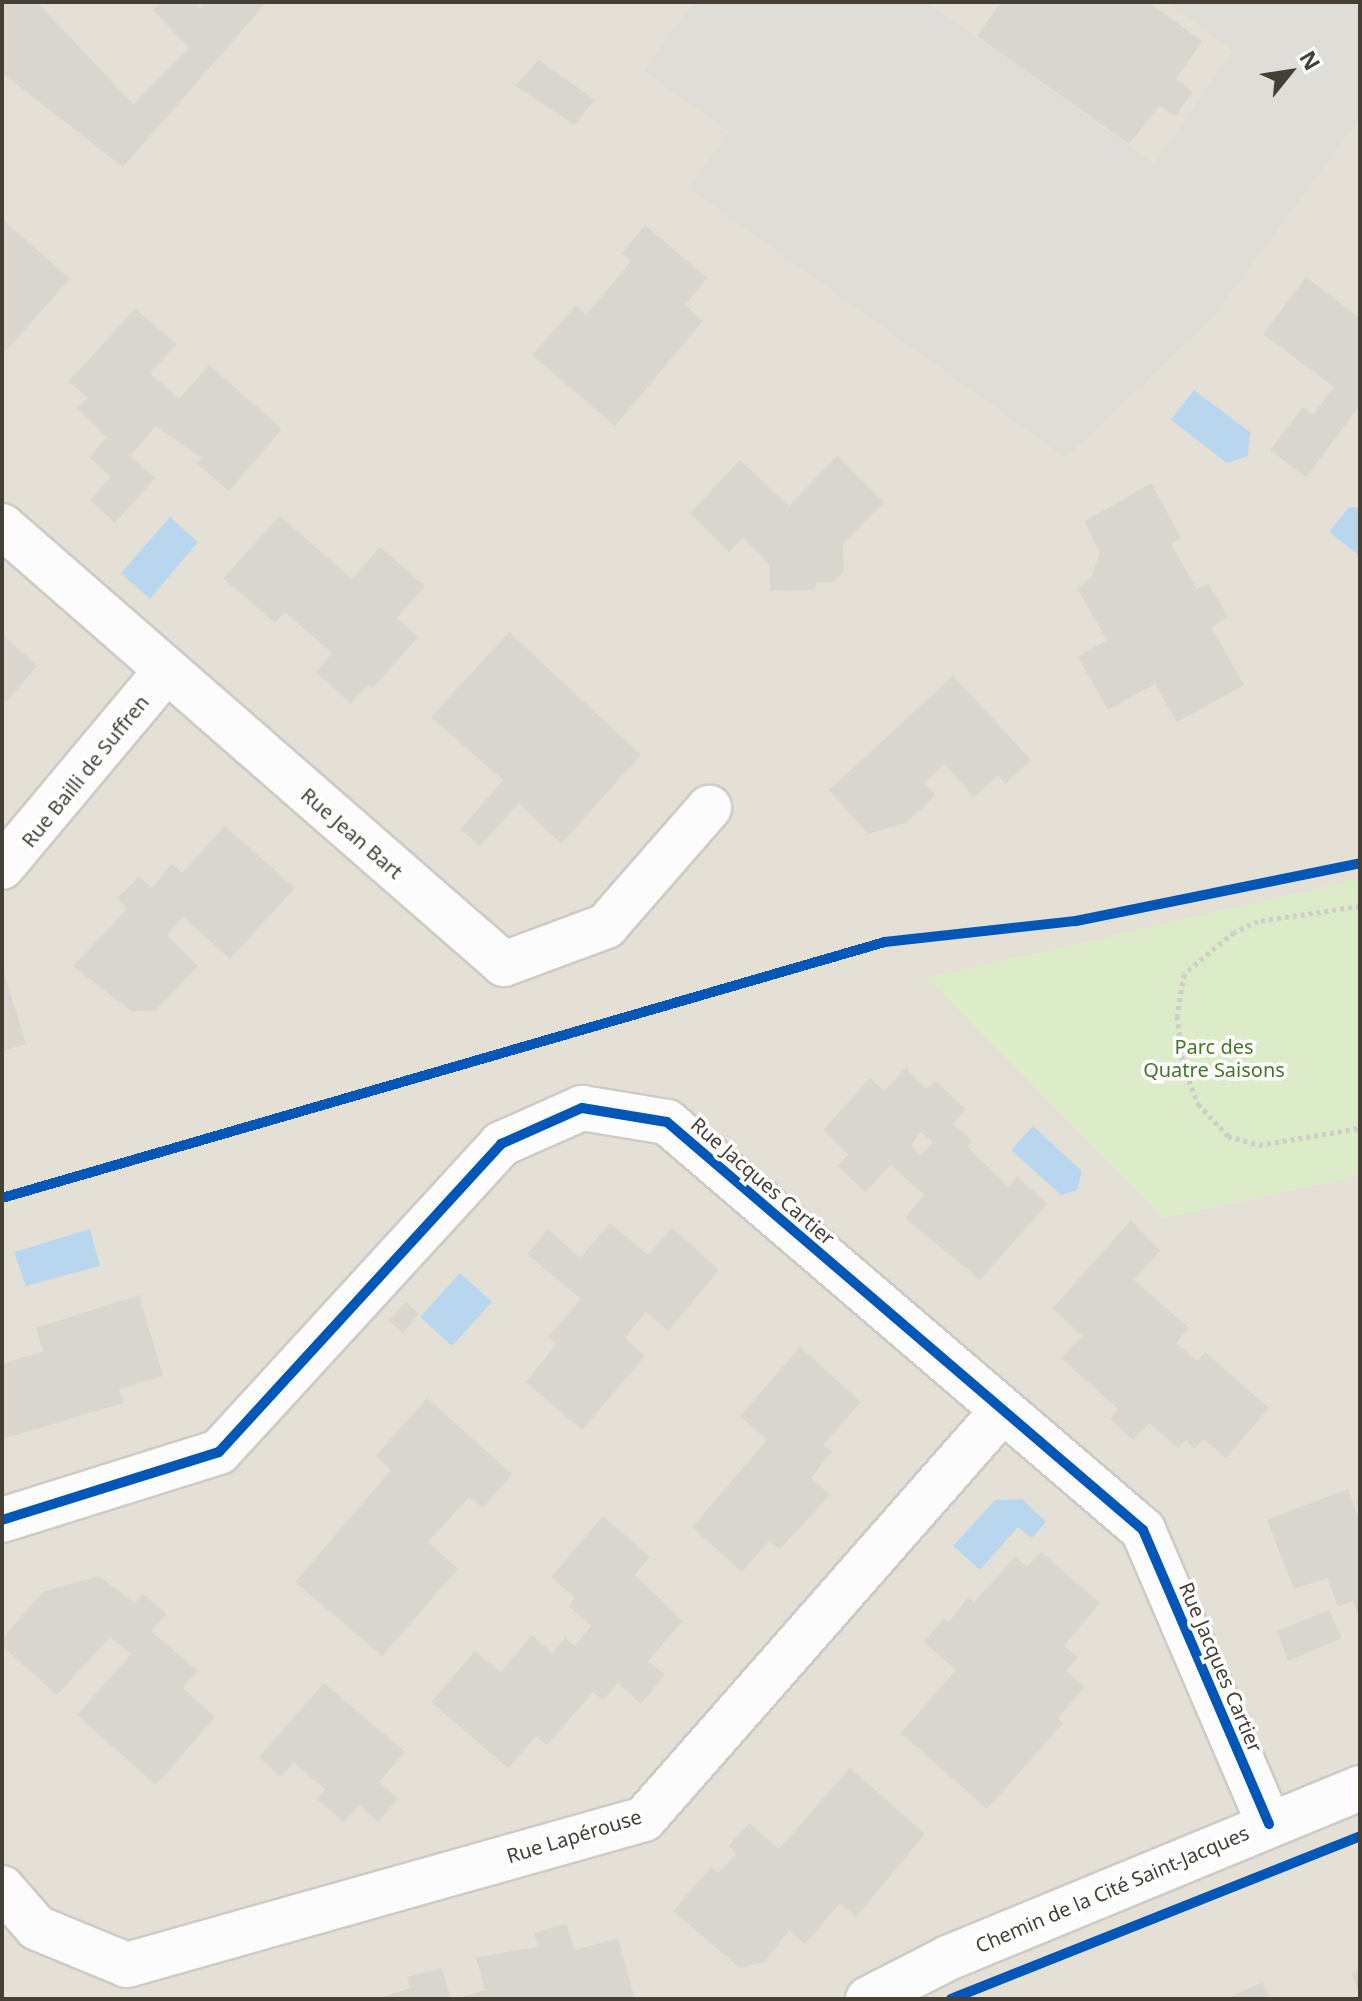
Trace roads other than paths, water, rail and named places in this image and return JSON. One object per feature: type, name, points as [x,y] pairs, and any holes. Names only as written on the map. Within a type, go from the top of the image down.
[{"type":"street","name":"Rue Jean Bart","points":[[2,526],[504,964],[606,926],[709,808]]},
{"type":"street","name":"Rue Bailli de Suffren","points":[[2,867],[166,671]]},
{"type":"street","name":"Rue Jacques Cartier","points":[[2,1520],[219,1452],[501,1144],[582,1108],[667,1122],[1143,1530],[1269,1824]]},
{"type":"street","name":"Rue Lapérouse","points":[[2,1888],[37,1928],[127,1965],[644,1819],[1003,1410]]},
{"type":"street","name":"Chemin de la Cité Saint-Jacques","points":[[868,1999],[948,1958],[1360,1788]]},
{"type":"water","points":[[1194,390],[1250,432],[1248,456],[1227,463],[1171,420]]},
{"type":"water","points":[[1349,507],[1360,507],[1360,556],[1329,532]]},
{"type":"water","points":[[170,517],[198,542],[150,599],[121,573]]},
{"type":"water","points":[[1033,1126],[1082,1171],[1077,1190],[1061,1195],[1011,1150]]},
{"type":"water","points":[[90,1229],[100,1266],[26,1286],[14,1252]]},
{"type":"water","points":[[460,1273],[492,1302],[452,1346],[420,1317]]},
{"type":"water","points":[[1022,1499],[1046,1522],[1032,1538],[1018,1527],[980,1570],[953,1546],[995,1500]]},
{"type":"park label","name":"Parc des Quatre Saisons","points":[[1214,1058]]}]
